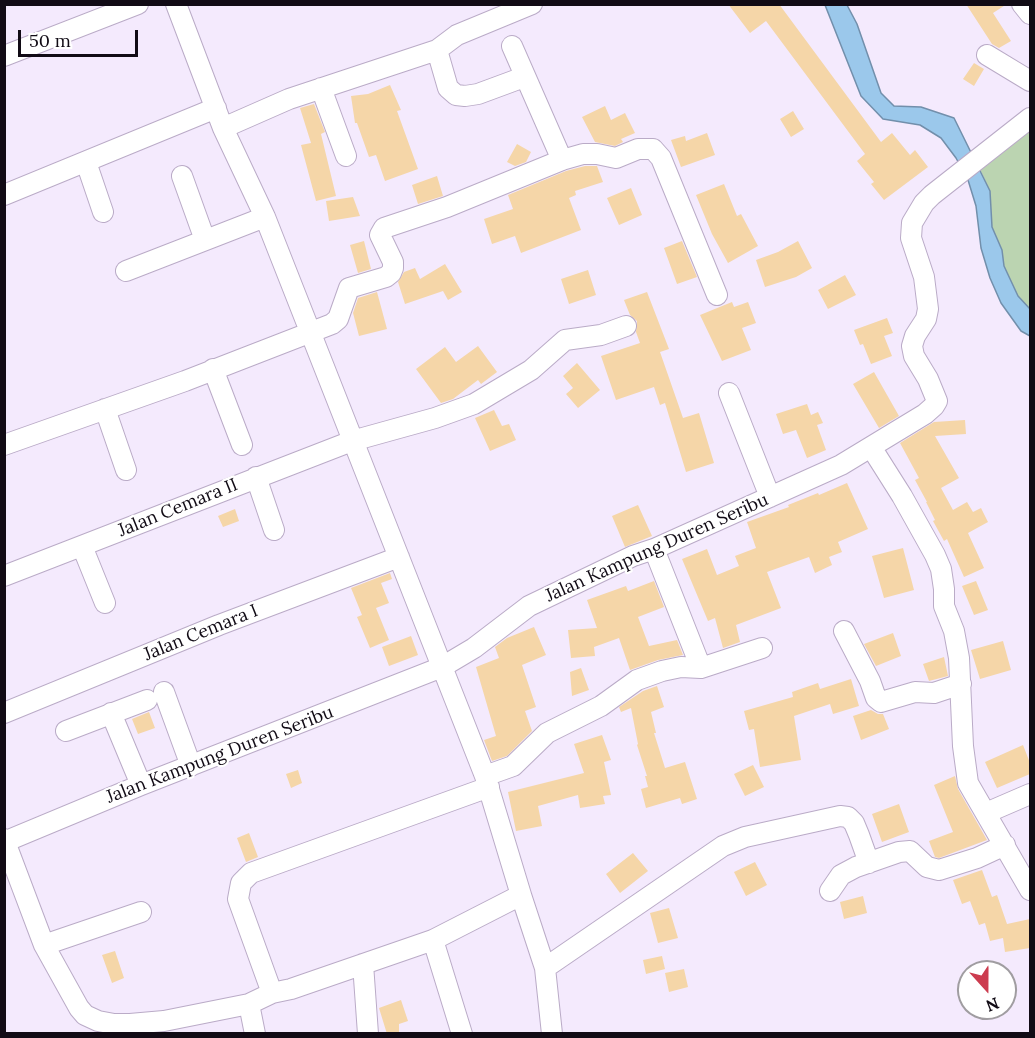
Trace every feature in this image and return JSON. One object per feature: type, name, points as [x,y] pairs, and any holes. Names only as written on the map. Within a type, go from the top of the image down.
[{"type":"street","points":[[4,56],[138,4]]},
{"type":"street","points":[[176,4],[223,128],[264,217],[487,781],[545,968],[552,1034]]},
{"type":"street","points":[[223,128],[321,88],[437,50],[457,35],[532,4]]},
{"type":"street","points":[[1022,4],[1030,14]]},
{"type":"street","points":[[512,46],[562,160]]},
{"type":"street","points":[[437,50],[448,88],[456,95],[478,94],[524,77]]},
{"type":"street","points":[[987,55],[1030,81]]},
{"type":"street","points":[[321,88],[346,156]]},
{"type":"street","points":[[4,195],[216,108]]},
{"type":"street","name":"Jalan Kampung Duren Seribu","points":[[5,841],[442,667],[474,648],[529,606],[633,556],[654,549],[841,465],[925,414],[937,401],[928,379],[914,356],[912,346],[915,336],[926,319],[928,309],[924,277],[911,238],[912,223],[924,203],[1030,118]]},
{"type":"street","points":[[4,445],[332,324],[338,319],[349,288],[386,277],[391,273],[393,262],[380,235],[384,228],[454,204],[562,160],[590,153],[616,158],[638,149],[653,149],[661,158],[717,295]]},
{"type":"street","points":[[86,162],[103,212]]},
{"type":"street","points":[[182,176],[205,240]]},
{"type":"street","points":[[126,271],[264,217]]},
{"type":"street","name":"Jalan Cemara II","points":[[4,576],[352,441],[435,418],[474,404],[531,370],[564,340],[602,335],[626,326]]},
{"type":"street","points":[[213,369],[243,445]]},
{"type":"street","points":[[729,393],[770,497]]},
{"type":"street","points":[[105,409],[126,470]]},
{"type":"street","points":[[870,447],[902,496],[941,569],[944,606],[954,631],[959,658],[963,746],[969,783],[1030,890]]},
{"type":"street","points":[[256,477],[274,530]]},
{"type":"street","points":[[82,546],[105,603]]},
{"type":"street","points":[[654,549],[701,668]]},
{"type":"street","name":"Jalan Cemara I","points":[[4,713],[219,625],[399,558]]},
{"type":"street","points":[[844,631],[870,681],[876,698],[881,702],[915,692],[934,693],[961,684]]},
{"type":"street","points":[[272,993],[238,899],[241,883],[251,873],[487,781],[513,766],[548,733],[601,706],[637,680],[681,667],[701,668],[762,648]]},
{"type":"street","points":[[66,731],[156,696],[191,766]]},
{"type":"street","points":[[111,713],[141,785]]},
{"type":"street","points":[[986,813],[1030,794]]},
{"type":"street","points":[[545,968],[723,846],[746,837],[840,816],[848,817],[859,835],[869,863]]},
{"type":"street","points":[[5,841],[44,945],[79,1008],[98,1027],[164,1021],[249,1004],[272,993],[291,989],[433,940],[521,895]]},
{"type":"street","points":[[830,891],[841,875],[899,852],[910,851],[927,867],[939,870],[977,858],[1005,845]]},
{"type":"street","points":[[44,945],[141,912]]},
{"type":"street","points":[[433,940],[462,1034]]},
{"type":"street","points":[[363,964],[368,1034]]},
{"type":"street","points":[[249,1004],[255,1034]]},
{"type":"green space","points":[[1030,121],[1030,309],[1018,296],[1004,266],[1002,250],[992,227],[990,191],[978,165]]},
{"type":"water","points":[[825,5],[847,5],[857,24],[881,93],[894,106],[921,107],[954,118],[990,191],[992,227],[1002,250],[1004,266],[1018,296],[1030,309],[1030,336],[1021,331],[1001,303],[990,278],[981,248],[976,206],[968,180],[956,158],[941,138],[920,125],[883,119],[861,96]]},
{"type":"building","points":[[728,4],[779,4],[881,142],[892,133],[910,155],[915,150],[928,167],[884,200],[871,184],[874,182],[857,161],[865,154],[766,21],[750,33]]},
{"type":"building","points":[[966,4],[1007,4],[993,13],[1011,41],[999,48],[992,44]]},
{"type":"building","points":[[974,63],[984,69],[974,86],[963,79]]},
{"type":"building","points":[[390,85],[401,110],[397,111],[418,169],[385,181],[376,155],[369,157],[357,123],[355,123],[351,96],[368,94]]},
{"type":"building","points":[[314,104],[325,132],[321,134],[336,196],[316,201],[301,145],[311,143],[300,108]]},
{"type":"building","points":[[605,106],[611,120],[625,113],[635,133],[621,139],[623,142],[615,146],[595,142],[582,117]]},
{"type":"building","points":[[793,111],[804,129],[791,137],[780,119]]},
{"type":"building","points":[[707,133],[715,155],[681,167],[671,140],[685,136],[686,141]]},
{"type":"building","points":[[517,144],[531,152],[526,162],[515,166],[507,162]]},
{"type":"building","points":[[585,166],[597,166],[603,182],[575,191],[576,195],[569,198],[581,230],[521,253],[515,236],[492,244],[484,219],[513,209],[508,195],[566,171]]},
{"type":"building","points":[[437,176],[443,196],[418,204],[412,185]]},
{"type":"building","points":[[724,184],[737,216],[741,214],[758,246],[728,263],[712,234],[696,195]]},
{"type":"building","points":[[631,188],[642,215],[619,225],[607,198]]},
{"type":"building","points":[[353,197],[360,216],[329,221],[326,201]]},
{"type":"building","points":[[364,241],[371,269],[358,273],[350,245]]},
{"type":"building","points":[[682,241],[697,277],[677,284],[664,248]]},
{"type":"building","points":[[798,241],[812,268],[796,277],[765,287],[756,260]]},
{"type":"building","points":[[445,264],[462,292],[448,300],[443,291],[405,304],[398,282],[404,272],[415,268],[420,279]]},
{"type":"building","points":[[588,270],[596,295],[569,304],[561,279]]},
{"type":"building","points":[[845,275],[856,295],[828,309],[818,290]]},
{"type":"building","points":[[377,292],[387,329],[359,336],[353,313],[358,298]]},
{"type":"building","points":[[647,292],[669,349],[660,352],[683,418],[699,413],[714,463],[686,472],[665,403],[660,405],[654,387],[616,400],[601,356],[640,343],[636,332],[637,321],[630,315],[624,300]]},
{"type":"building","points":[[732,302],[734,307],[748,302],[756,323],[742,328],[751,350],[722,361],[700,315]]},
{"type":"building","points":[[887,318],[893,333],[884,336],[892,356],[871,364],[854,330]]},
{"type":"building","points":[[478,346],[497,372],[481,384],[478,380],[453,399],[441,403],[416,369],[445,347],[456,362]]},
{"type":"building","points":[[577,363],[600,390],[578,408],[566,394],[573,388],[563,376]]},
{"type":"building","points":[[874,372],[899,416],[879,428],[853,384]]},
{"type":"building","points":[[807,404],[811,415],[818,412],[823,423],[817,425],[826,450],[807,458],[796,430],[783,434],[776,414]]},
{"type":"building","points":[[494,410],[502,426],[509,424],[516,440],[490,451],[475,418]]},
{"type":"building","points":[[965,420],[966,434],[935,436],[959,478],[941,488],[953,510],[967,502],[973,512],[981,508],[988,522],[968,533],[984,568],[964,577],[947,539],[944,541],[933,521],[935,520],[915,480],[919,478],[900,443],[934,422]]},
{"type":"building","points":[[847,483],[868,529],[838,542],[842,552],[829,557],[832,565],[815,573],[809,557],[767,572],[781,608],[736,625],[740,642],[723,648],[715,618],[708,621],[682,559],[707,549],[717,575],[739,566],[735,556],[756,548],[747,522]]},
{"type":"building","points":[[638,505],[652,536],[625,547],[612,516]]},
{"type":"building","points":[[235,509],[239,521],[223,527],[218,516]]},
{"type":"building","points":[[903,548],[914,590],[884,598],[872,556]]},
{"type":"building","points":[[390,573],[392,579],[381,583],[389,603],[376,608],[389,640],[370,648],[357,617],[362,615],[351,588]]},
{"type":"building","points":[[654,581],[664,607],[638,617],[649,646],[677,640],[683,655],[658,660],[630,670],[619,638],[594,647],[595,656],[571,658],[568,630],[597,628],[587,600],[626,586],[628,591]]},
{"type":"building","points":[[976,581],[988,610],[974,615],[962,586]]},
{"type":"building","points":[[534,627],[546,655],[522,665],[536,707],[525,711],[532,731],[507,756],[492,761],[484,740],[496,736],[476,667],[499,658],[495,647],[507,638]]},
{"type":"building","points":[[893,633],[901,656],[876,666],[864,644]]},
{"type":"building","points":[[411,636],[418,655],[389,666],[382,647]]},
{"type":"building","points":[[1003,641],[1011,670],[980,679],[971,650]]},
{"type":"building","points":[[944,657],[948,676],[929,681],[923,664]]},
{"type":"building","points":[[581,668],[589,690],[572,696],[570,672]]},
{"type":"building","points":[[851,679],[859,706],[833,714],[830,704],[794,716],[801,760],[760,767],[754,729],[749,730],[744,711],[793,697],[792,692],[818,683],[820,689]]},
{"type":"building","points":[[657,686],[664,707],[651,712],[656,733],[654,733],[665,768],[685,762],[697,799],[682,804],[680,798],[646,808],[641,789],[648,787],[645,776],[647,776],[637,745],[631,708],[621,712],[619,707],[643,691]]},
{"type":"building","points":[[871,710],[883,714],[889,729],[861,740],[853,716]]},
{"type":"building","points":[[149,712],[155,728],[138,734],[132,719]]},
{"type":"building","points":[[602,735],[611,760],[604,762],[611,795],[603,796],[605,804],[580,808],[578,795],[538,806],[542,826],[516,831],[508,792],[584,773],[574,744]]},
{"type":"building","points":[[1023,745],[1030,763],[1030,774],[997,788],[985,762]]},
{"type":"building","points":[[753,765],[764,787],[745,796],[734,774]]},
{"type":"building","points":[[298,770],[302,783],[291,788],[286,774]]},
{"type":"building","points":[[955,776],[958,789],[987,840],[939,858],[935,857],[929,841],[953,832],[934,785]]},
{"type":"building","points":[[899,804],[909,832],[882,842],[872,814]]},
{"type":"building","points":[[249,833],[258,857],[246,862],[237,838]]},
{"type":"building","points":[[633,853],[648,871],[620,893],[606,874]]},
{"type":"building","points":[[755,862],[767,885],[746,896],[734,872]]},
{"type":"building","points":[[982,870],[992,897],[997,895],[1007,924],[1030,919],[1030,948],[1005,952],[1003,938],[990,941],[985,923],[979,925],[970,901],[962,904],[953,880]]},
{"type":"building","points":[[863,896],[867,913],[844,919],[840,902]]},
{"type":"building","points":[[669,908],[678,938],[658,943],[650,913]]},
{"type":"building","points":[[115,951],[124,978],[112,983],[102,955]]},
{"type":"building","points":[[662,956],[665,969],[646,974],[643,960]]},
{"type":"building","points":[[684,969],[688,987],[669,992],[665,973]]},
{"type":"building","points":[[401,1000],[408,1021],[399,1024],[399,1034],[387,1034],[379,1008]]}]
